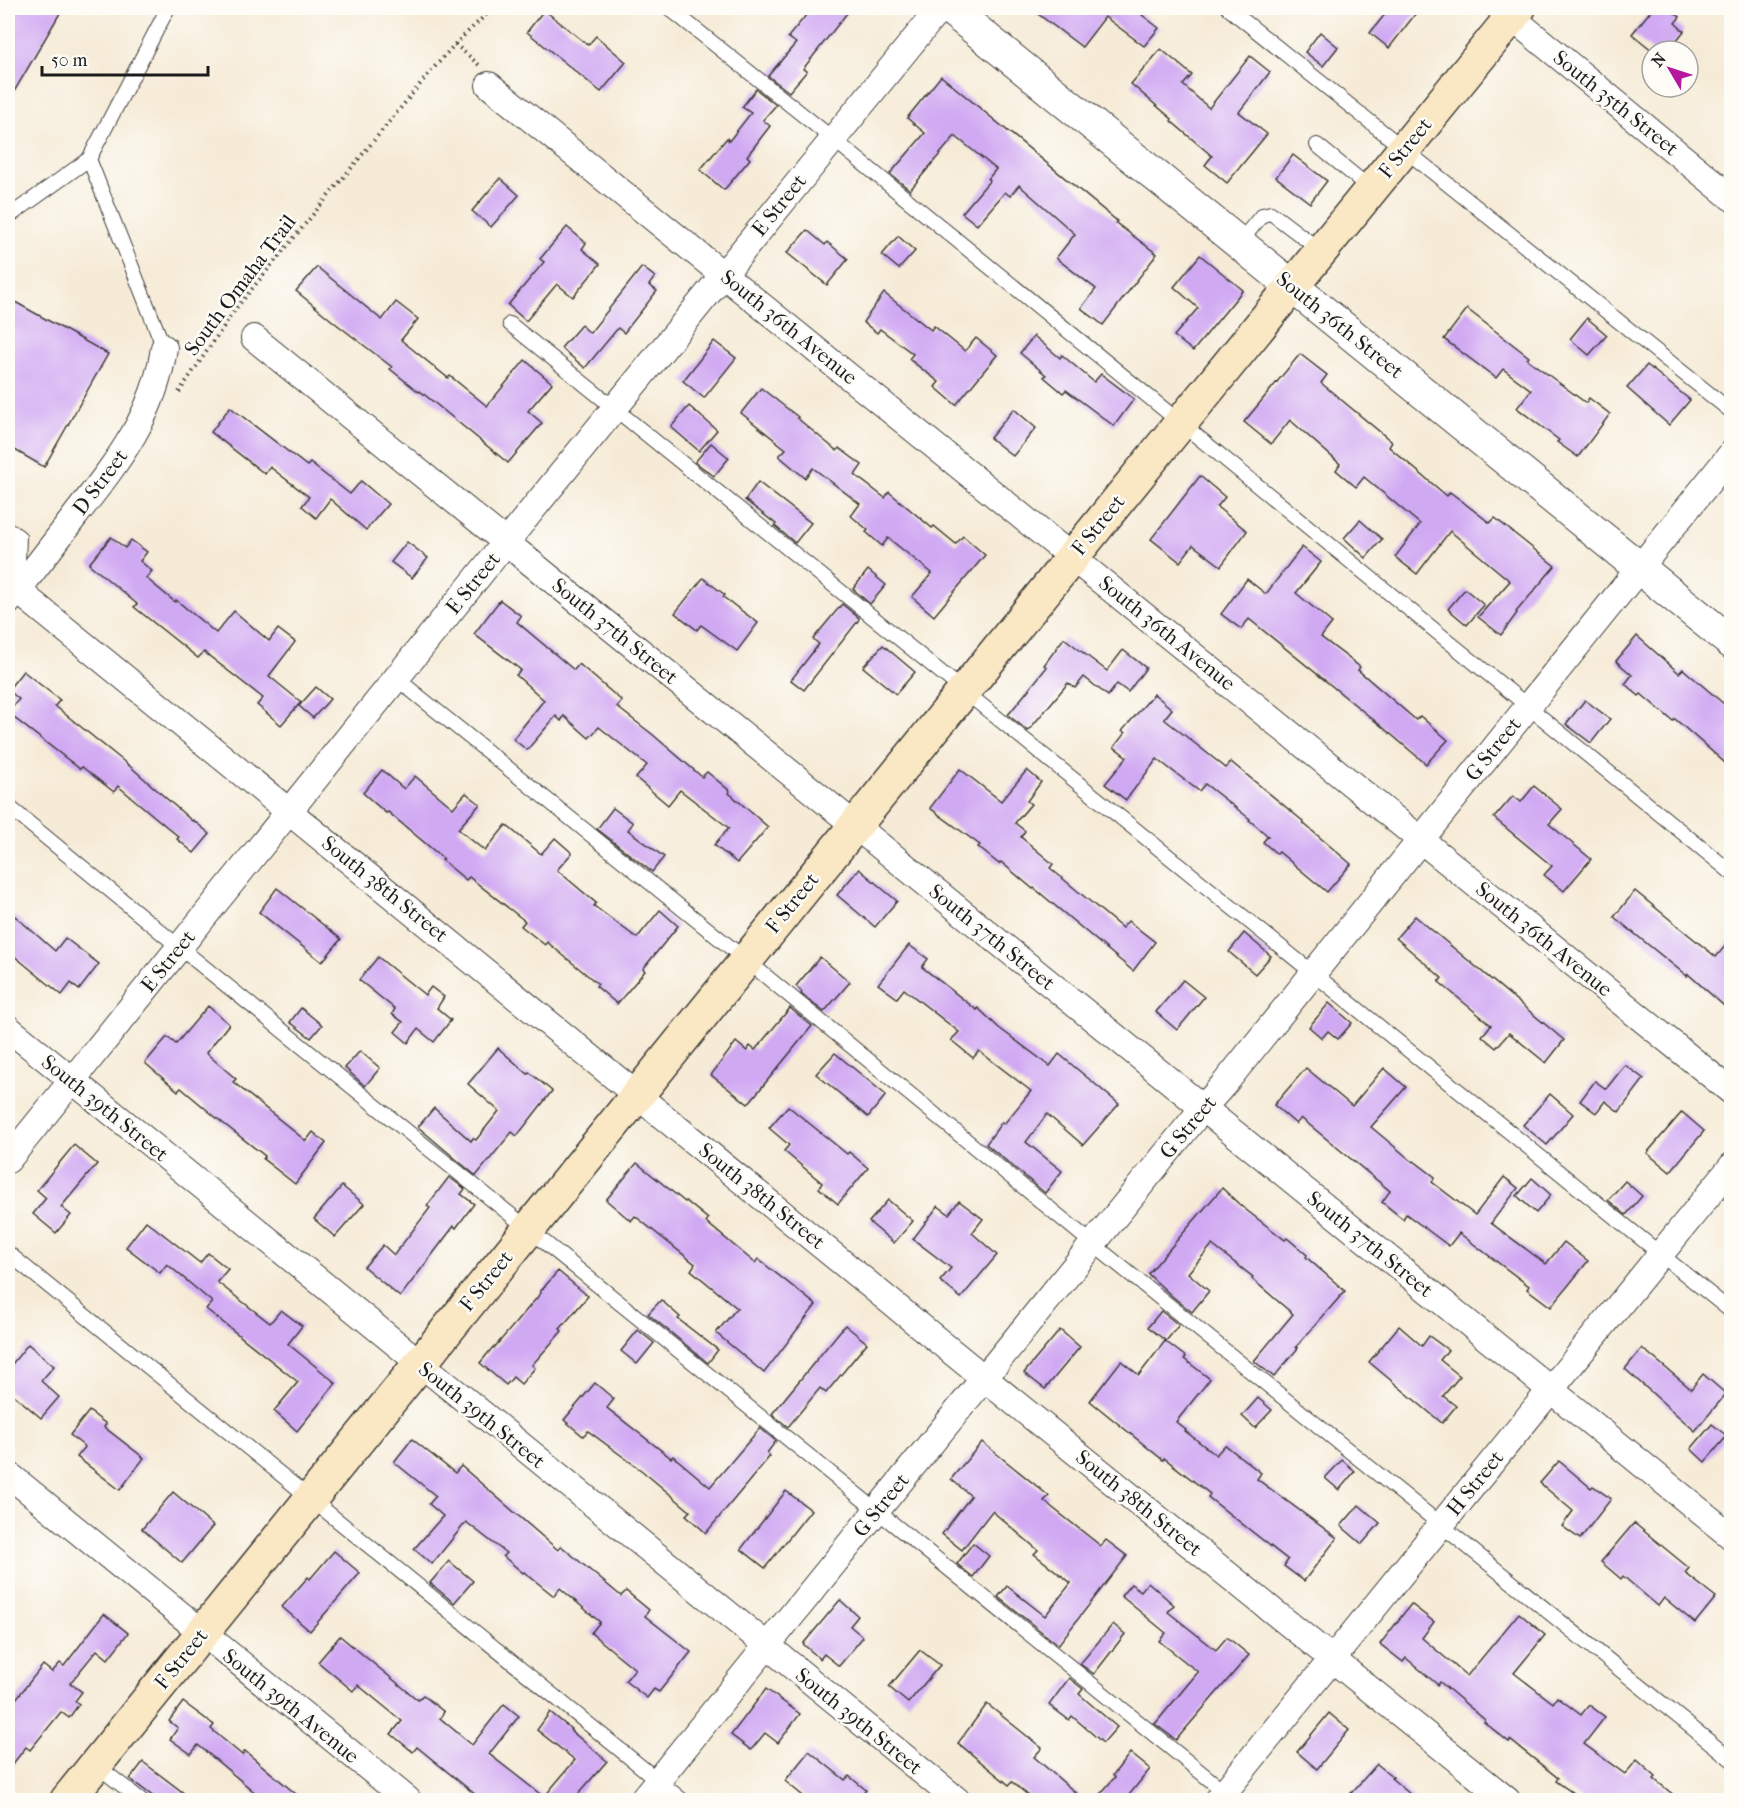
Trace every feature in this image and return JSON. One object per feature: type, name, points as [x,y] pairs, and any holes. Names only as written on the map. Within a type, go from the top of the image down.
[{"type":"main road","name":"F Street","points":[[67,1800],[1404,149],[1510,11]]},
{"type":"street","name":"E Street","points":[[8,1160],[614,408],[940,8]]},
{"type":"street","name":"South 36th Street","points":[[949,8],[1731,643]]},
{"type":"street","name":"South 35th Street","points":[[1510,11],[1731,198]]},
{"type":"street","name":"South 36th Avenue","points":[[489,85],[1731,1092]]},
{"type":"street","name":"South 37th Street","points":[[254,338],[1731,1537]]},
{"type":"street","name":"D Street","points":[[12,596],[106,477],[131,440],[155,390],[165,348]]},
{"type":"street","name":"G Street","points":[[650,1791],[1225,1083],[1731,453]]},
{"type":"street","name":"South 38th Street","points":[[12,596],[289,811],[984,1378],[1507,1800]]},
{"type":"street","name":"South 39th Street","points":[[8,1028],[957,1800]]},
{"type":"street","name":"H Street","points":[[1226,1798],[1333,1659],[1731,1166]]},
{"type":"street","name":"South 39th Avenue","points":[[8,1474],[408,1800]]},
{"type":"lane","points":[[8,217],[89,159],[168,8]]},
{"type":"lane","points":[[669,8],[833,139],[1731,873]]},
{"type":"lane","points":[[1228,8],[1731,412]]},
{"type":"lane","points":[[1317,145],[1371,189]]},
{"type":"lane","points":[[89,159],[165,348]]},
{"type":"lane","points":[[1239,243],[1262,215],[1271,213],[1321,251]]},
{"type":"lane","points":[[510,324],[1731,1312]]},
{"type":"lane","points":[[8,529],[19,537],[12,596]]},
{"type":"lane","points":[[396,678],[1731,1760]]},
{"type":"lane","points":[[8,806],[528,1230],[877,1510],[1226,1798]]},
{"type":"lane","points":[[8,1253],[312,1499],[650,1791],[681,1800]]},
{"type":"lane","points":[[96,1765],[141,1800]]},
{"type":"path","name":"South Omaha Trail","points":[[178,395],[237,307],[455,44],[493,8]]},
{"type":"path","points":[[455,44],[482,67],[489,85]]},
{"type":"building","points":[[8,8],[63,8],[8,102]]},
{"type":"building","points":[[812,8],[851,8],[803,69],[807,71],[789,92],[768,76],[796,43],[788,37]]},
{"type":"building","points":[[1030,8],[1148,8],[1142,15],[1159,28],[1144,46],[1105,17],[1082,47]]},
{"type":"building","points":[[1390,8],[1420,8],[1389,48],[1370,33]]},
{"type":"building","points":[[1653,8],[1668,8],[1680,17],[1675,23],[1684,31],[1678,39],[1640,40],[1632,34]]},
{"type":"building","points":[[544,10],[588,45],[596,36],[626,62],[601,92],[527,32]]},
{"type":"building","points":[[1320,32],[1338,47],[1323,66],[1305,52]]},
{"type":"building","points":[[1161,49],[1192,75],[1183,85],[1209,108],[1250,56],[1270,72],[1239,112],[1267,134],[1227,183],[1205,165],[1212,156],[1131,84]]},
{"type":"building","points":[[941,76],[1117,221],[1116,223],[1157,254],[1103,325],[1081,308],[1096,289],[1056,258],[1075,234],[1019,185],[1010,196],[1005,192],[977,225],[962,213],[990,180],[988,179],[996,169],[955,136],[910,190],[890,174],[925,133],[907,118]]},
{"type":"building","points":[[756,89],[776,105],[763,120],[770,126],[747,156],[750,159],[724,190],[700,170],[727,138],[729,141],[751,113],[742,107]]},
{"type":"building","points":[[1293,155],[1327,181],[1310,203],[1276,177]]},
{"type":"building","points":[[500,178],[519,195],[491,227],[472,211]]},
{"type":"building","points":[[567,227],[586,243],[582,249],[600,264],[573,297],[557,284],[526,321],[508,305],[544,262],[540,259]]},
{"type":"building","points":[[807,230],[825,245],[827,242],[848,259],[827,285],[787,253]]},
{"type":"building","points":[[898,236],[915,251],[899,269],[882,255]]},
{"type":"building","points":[[1200,255],[1243,290],[1193,351],[1174,336],[1198,308],[1174,287]]},
{"type":"building","points":[[317,267],[382,320],[396,302],[418,319],[401,340],[487,406],[525,360],[552,383],[528,411],[542,423],[508,463],[296,291]]},
{"type":"building","points":[[642,267],[655,277],[649,285],[657,291],[624,333],[618,328],[585,368],[561,348],[581,325],[590,333]]},
{"type":"building","points":[[884,293],[931,330],[934,326],[965,351],[976,338],[997,355],[956,405],[935,387],[939,382],[909,359],[913,354],[880,329],[877,333],[863,322]]},
{"type":"building","points":[[8,298],[108,354],[44,467],[8,446]]},
{"type":"building","points":[[1467,309],[1529,357],[1527,359],[1586,403],[1589,398],[1610,414],[1578,457],[1517,408],[1531,390],[1503,369],[1496,378],[1444,339]]},
{"type":"building","points":[[1587,318],[1607,335],[1589,355],[1570,339]]},
{"type":"building","points":[[1034,336],[1060,358],[1062,355],[1094,382],[1101,374],[1134,399],[1114,426],[1066,390],[1063,393],[1020,353]]},
{"type":"building","points":[[714,341],[736,358],[704,398],[683,381]]},
{"type":"building","points":[[1300,354],[1327,375],[1321,383],[1392,442],[1389,447],[1447,496],[1450,492],[1490,523],[1495,518],[1555,566],[1516,612],[1501,635],[1478,617],[1510,581],[1450,531],[1417,574],[1395,557],[1420,524],[1364,477],[1356,487],[1336,470],[1340,464],[1290,420],[1271,444],[1244,422]]},
{"type":"building","points":[[1647,365],[1690,400],[1669,425],[1627,388]]},
{"type":"building","points":[[761,388],[837,451],[839,448],[862,465],[855,475],[885,498],[889,492],[932,528],[934,526],[956,544],[963,536],[985,555],[934,616],[912,597],[932,573],[888,538],[882,546],[851,516],[860,504],[813,468],[805,478],[779,456],[786,449],[741,413]]},
{"type":"building","points":[[689,406],[717,430],[699,451],[671,427]]},
{"type":"building","points":[[230,407],[307,466],[310,463],[350,494],[361,481],[388,504],[366,530],[330,499],[316,518],[302,506],[309,497],[270,467],[265,474],[211,432]]},
{"type":"building","points":[[1014,409],[1036,428],[1013,456],[990,438]]},
{"type":"building","points":[[711,443],[729,458],[714,476],[695,462]]},
{"type":"building","points":[[1200,476],[1225,497],[1217,507],[1247,531],[1221,566],[1193,545],[1180,562],[1151,539]]},
{"type":"building","points":[[758,482],[811,523],[795,543],[775,526],[776,524],[745,500]]},
{"type":"building","points":[[1360,520],[1382,539],[1366,558],[1344,538]]},
{"type":"building","points":[[111,537],[125,548],[131,540],[147,552],[140,561],[152,571],[146,578],[216,633],[234,611],[269,641],[278,629],[295,642],[269,676],[301,702],[281,725],[257,705],[263,698],[204,652],[198,658],[134,607],[137,604],[89,564]]},
{"type":"building","points":[[407,542],[428,558],[412,578],[391,562]]},
{"type":"building","points":[[1302,547],[1321,562],[1296,593],[1332,623],[1321,637],[1360,667],[1358,670],[1416,720],[1420,716],[1448,740],[1426,764],[1249,619],[1241,629],[1221,614],[1247,579],[1266,594]]},
{"type":"building","points":[[868,570],[886,585],[870,604],[853,589]]},
{"type":"building","points":[[703,578],[725,595],[723,597],[758,623],[737,651],[701,625],[697,630],[675,613]]},
{"type":"building","points":[[1465,589],[1484,605],[1467,625],[1448,609]]},
{"type":"building","points":[[500,600],[521,616],[517,622],[574,670],[579,664],[622,701],[617,707],[702,777],[707,772],[768,827],[737,863],[714,845],[729,828],[680,790],[668,805],[636,778],[647,765],[599,727],[589,738],[564,716],[561,721],[556,716],[527,750],[513,739],[544,700],[516,675],[521,670],[474,634]]},
{"type":"building","points":[[842,604],[859,618],[858,621],[804,690],[791,680],[819,644],[813,639]]},
{"type":"building","points":[[1637,636],[1679,673],[1683,669],[1731,710],[1731,768],[1675,719],[1673,721],[1641,694],[1639,696],[1625,684],[1632,675],[1616,661]]},
{"type":"building","points":[[1064,638],[1107,671],[1123,650],[1146,668],[1128,692],[1117,684],[1108,696],[1084,677],[1075,688],[1068,683],[1028,731],[1008,715],[1047,667],[1044,665]]},
{"type":"building","points":[[883,645],[915,672],[896,694],[863,667]]},
{"type":"building","points":[[23,671],[60,700],[55,706],[210,834],[194,853],[177,839],[179,837],[118,786],[114,792],[82,767],[80,769],[8,713],[19,699],[8,690]]},
{"type":"building","points":[[316,687],[330,699],[313,718],[299,706]]},
{"type":"building","points":[[1154,694],[1172,709],[1164,719],[1226,768],[1231,762],[1351,864],[1327,892],[1279,852],[1277,854],[1263,842],[1268,836],[1250,819],[1205,784],[1199,791],[1157,759],[1126,800],[1105,784],[1127,757],[1114,747],[1125,733],[1122,731]]},
{"type":"building","points":[[1585,700],[1610,719],[1591,743],[1566,724]]},
{"type":"building","points":[[960,769],[1001,801],[1027,770],[1041,782],[1027,801],[1031,804],[1015,823],[1025,831],[1021,837],[1053,864],[1050,868],[1122,928],[1128,921],[1155,942],[1133,971],[1034,888],[1001,862],[999,864],[978,847],[980,845],[930,808]]},
{"type":"building","points":[[382,770],[404,789],[415,776],[453,808],[466,793],[480,804],[458,829],[485,851],[506,825],[541,854],[555,838],[572,853],[557,870],[596,903],[594,906],[637,938],[660,910],[678,926],[617,1004],[596,986],[598,984],[547,942],[545,945],[521,926],[525,921],[469,877],[466,880],[442,860],[444,859],[363,793]]},
{"type":"building","points":[[1534,786],[1562,809],[1549,824],[1591,859],[1564,891],[1544,875],[1552,866],[1494,818],[1513,796],[1521,802]]},
{"type":"building","points":[[613,808],[633,823],[628,830],[664,857],[652,872],[597,829]]},
{"type":"building","points":[[859,869],[897,901],[875,927],[837,895]]},
{"type":"building","points":[[277,888],[341,939],[322,962],[259,912]]},
{"type":"building","points":[[1635,891],[1716,957],[1731,939],[1731,1012],[1688,974],[1687,976],[1614,917]]},
{"type":"building","points":[[15,916],[55,951],[65,938],[99,964],[79,990],[71,983],[62,995],[8,951],[8,925]]},
{"type":"building","points":[[1415,916],[1564,1040],[1546,1063],[1509,1033],[1496,1048],[1482,1036],[1491,1025],[1439,982],[1442,978],[1396,938]]},
{"type":"building","points":[[1244,933],[1271,956],[1255,974],[1229,952]]},
{"type":"building","points":[[909,945],[928,959],[922,967],[977,1010],[978,1008],[999,1028],[1050,1066],[1059,1054],[1119,1104],[1083,1145],[1047,1114],[1026,1142],[1062,1171],[1045,1193],[986,1144],[1002,1122],[1004,1124],[1031,1091],[979,1051],[973,1058],[951,1040],[959,1032],[904,989],[897,998],[878,984]]},
{"type":"building","points":[[378,957],[425,995],[431,987],[444,997],[437,1008],[451,1020],[434,1042],[418,1029],[408,1043],[395,1032],[403,1022],[392,1014],[395,1009],[359,980]]},
{"type":"building","points":[[820,957],[850,982],[824,1012],[801,994],[802,992],[796,986]]},
{"type":"building","points":[[1183,980],[1204,997],[1177,1030],[1156,1012]]},
{"type":"building","points":[[1329,1003],[1352,1023],[1338,1039],[1328,1031],[1322,1038],[1309,1027]]},
{"type":"building","points":[[208,1006],[229,1024],[206,1053],[236,1079],[233,1082],[306,1141],[313,1132],[326,1143],[295,1184],[263,1159],[265,1156],[181,1088],[178,1091],[145,1063],[167,1037],[176,1044]]},
{"type":"building","points":[[301,1008],[322,1025],[311,1038],[290,1022]]},
{"type":"building","points":[[790,1008],[812,1026],[748,1104],[711,1075],[736,1042],[747,1051],[750,1046],[755,1050]]},
{"type":"building","points":[[498,1048],[552,1091],[517,1136],[512,1132],[476,1176],[418,1127],[434,1108],[471,1141],[473,1138],[476,1140],[499,1111],[468,1084]]},
{"type":"building","points":[[360,1051],[380,1068],[365,1086],[345,1068]]},
{"type":"building","points":[[835,1053],[886,1095],[868,1117],[816,1074]]},
{"type":"building","points":[[1625,1065],[1644,1079],[1619,1112],[1605,1101],[1596,1113],[1580,1101],[1595,1081],[1606,1089]]},
{"type":"building","points":[[1306,1068],[1352,1106],[1384,1068],[1406,1087],[1371,1127],[1435,1177],[1432,1182],[1475,1215],[1504,1177],[1518,1188],[1491,1223],[1546,1264],[1564,1242],[1588,1261],[1551,1307],[1527,1289],[1529,1286],[1459,1233],[1449,1246],[1406,1214],[1403,1219],[1382,1202],[1390,1191],[1301,1118],[1296,1124],[1274,1105]]},
{"type":"building","points":[[1550,1094],[1573,1114],[1547,1145],[1523,1125]]},
{"type":"building","points":[[788,1106],[868,1168],[838,1204],[819,1188],[822,1183],[784,1151],[789,1145],[769,1128]]},
{"type":"building","points":[[1682,1112],[1704,1131],[1670,1172],[1647,1153]]},
{"type":"building","points":[[74,1145],[97,1164],[61,1207],[71,1215],[56,1233],[33,1214],[46,1198],[37,1190]]},
{"type":"building","points":[[637,1163],[708,1219],[706,1222],[755,1263],[758,1259],[816,1305],[764,1373],[716,1333],[737,1308],[691,1270],[695,1264],[635,1216],[631,1221],[606,1200]]},
{"type":"building","points":[[449,1177],[465,1189],[461,1194],[474,1204],[456,1228],[454,1226],[400,1297],[364,1267],[383,1245],[394,1255],[430,1208],[427,1206]]},
{"type":"building","points":[[1532,1178],[1551,1195],[1536,1213],[1517,1196]]},
{"type":"building","points":[[1625,1181],[1642,1196],[1626,1215],[1608,1200]]},
{"type":"building","points":[[342,1186],[364,1204],[335,1237],[314,1219]]},
{"type":"building","points":[[1222,1188],[1285,1240],[1287,1238],[1345,1291],[1296,1347],[1298,1348],[1274,1377],[1254,1361],[1293,1314],[1252,1279],[1253,1277],[1212,1245],[1188,1273],[1209,1291],[1192,1312],[1148,1274]]},
{"type":"building","points":[[888,1200],[913,1221],[894,1243],[869,1222]]},
{"type":"building","points":[[959,1201],[983,1219],[972,1233],[997,1255],[961,1298],[940,1281],[951,1268],[913,1239],[938,1206],[949,1214]]},
{"type":"building","points":[[146,1221],[200,1263],[208,1253],[228,1269],[217,1282],[270,1323],[281,1310],[302,1326],[288,1344],[336,1383],[297,1431],[274,1411],[298,1382],[206,1309],[212,1302],[167,1264],[160,1273],[126,1247]]},
{"type":"building","points":[[558,1271],[588,1296],[560,1329],[562,1331],[532,1365],[535,1368],[521,1384],[513,1377],[506,1385],[480,1363]]},
{"type":"building","points":[[661,1300],[680,1317],[678,1319],[718,1350],[708,1363],[648,1314]]},
{"type":"building","points":[[1161,1311],[1179,1325],[1166,1341],[1148,1327]]},
{"type":"building","points":[[845,1325],[867,1343],[826,1393],[820,1388],[788,1427],[772,1414]]},
{"type":"building","points":[[1399,1326],[1422,1346],[1429,1336],[1448,1350],[1440,1360],[1460,1376],[1443,1396],[1456,1406],[1442,1423],[1369,1362]]},
{"type":"building","points":[[638,1330],[654,1343],[637,1364],[621,1351]]},
{"type":"building","points":[[1060,1330],[1080,1347],[1045,1389],[1024,1373]]},
{"type":"building","points":[[1165,1341],[1210,1379],[1176,1422],[1216,1455],[1225,1445],[1261,1473],[1257,1479],[1337,1538],[1304,1581],[1284,1566],[1288,1560],[1208,1497],[1210,1494],[1164,1458],[1163,1460],[1090,1401],[1121,1361],[1139,1375]]},
{"type":"building","points":[[28,1344],[54,1366],[41,1381],[59,1397],[41,1418],[8,1390],[8,1369]]},
{"type":"building","points":[[1642,1348],[1691,1389],[1703,1374],[1726,1394],[1695,1431],[1625,1369]]},
{"type":"building","points":[[595,1383],[614,1399],[607,1408],[671,1458],[673,1456],[710,1487],[760,1428],[776,1441],[767,1453],[770,1456],[706,1533],[686,1515],[690,1511],[641,1470],[588,1431],[583,1436],[564,1420]]},
{"type":"building","points":[[1258,1398],[1272,1410],[1255,1428],[1242,1416]]},
{"type":"building","points":[[89,1411],[106,1424],[104,1427],[144,1458],[120,1490],[77,1457],[85,1447],[70,1435]]},
{"type":"building","points":[[1712,1424],[1727,1436],[1705,1462],[1691,1449]]},
{"type":"building","points":[[412,1439],[455,1473],[461,1466],[558,1550],[561,1546],[621,1596],[626,1591],[649,1610],[645,1616],[691,1652],[659,1692],[654,1689],[647,1698],[625,1681],[635,1669],[591,1633],[600,1622],[560,1588],[554,1596],[523,1573],[503,1556],[506,1553],[466,1522],[432,1564],[414,1549],[443,1516],[429,1504],[436,1496],[394,1462]]},
{"type":"building","points":[[982,1442],[1049,1496],[1044,1501],[1101,1546],[1106,1540],[1127,1556],[1058,1645],[998,1597],[1007,1586],[1045,1616],[1071,1583],[1034,1554],[1038,1550],[992,1511],[962,1550],[942,1534],[971,1496],[951,1479]]},
{"type":"building","points":[[1342,1460],[1355,1471],[1339,1490],[1325,1478]]},
{"type":"building","points":[[1559,1461],[1591,1488],[1593,1486],[1611,1499],[1580,1539],[1562,1526],[1573,1511],[1540,1483]]},
{"type":"building","points":[[786,1491],[811,1510],[765,1568],[741,1549]]},
{"type":"building","points":[[173,1492],[213,1526],[182,1563],[142,1529]]},
{"type":"building","points":[[1359,1505],[1380,1523],[1362,1544],[1341,1526]]},
{"type":"building","points":[[1634,1523],[1689,1568],[1685,1573],[1716,1597],[1695,1623],[1664,1598],[1658,1606],[1623,1576],[1621,1579],[1601,1562]]},
{"type":"building","points":[[973,1543],[989,1556],[973,1577],[957,1564]]},
{"type":"building","points":[[334,1551],[360,1573],[310,1631],[282,1607]]},
{"type":"building","points":[[449,1561],[473,1581],[454,1603],[430,1583]]},
{"type":"building","points":[[1148,1582],[1174,1605],[1168,1612],[1216,1650],[1227,1637],[1249,1655],[1176,1740],[1155,1724],[1198,1672],[1159,1641],[1166,1633],[1121,1596],[1131,1584],[1141,1591]]},
{"type":"building","points":[[840,1600],[858,1616],[850,1626],[863,1637],[839,1666],[824,1654],[820,1659],[803,1644]]},
{"type":"building","points":[[1411,1604],[1434,1622],[1422,1638],[1467,1676],[1519,1613],[1545,1635],[1514,1673],[1553,1703],[1557,1697],[1581,1715],[1589,1705],[1605,1717],[1584,1744],[1625,1774],[1637,1760],[1656,1777],[1654,1779],[1680,1800],[1583,1800],[1556,1781],[1558,1778],[1484,1722],[1485,1720],[1440,1682],[1438,1685],[1406,1658],[1403,1662],[1380,1644]]},
{"type":"building","points":[[104,1614],[128,1633],[108,1659],[97,1650],[70,1683],[82,1692],[75,1701],[79,1704],[69,1718],[61,1712],[30,1750],[26,1747],[8,1770],[8,1709],[43,1665],[52,1672],[60,1663],[64,1666]]},
{"type":"building","points":[[1113,1624],[1125,1634],[1094,1674],[1080,1664]]},
{"type":"building","points":[[340,1636],[418,1700],[423,1695],[444,1712],[440,1718],[472,1745],[504,1704],[519,1716],[489,1754],[544,1797],[575,1760],[537,1730],[550,1712],[607,1761],[573,1800],[482,1800],[417,1747],[413,1752],[391,1734],[402,1721],[358,1685],[353,1691],[318,1662]]},
{"type":"building","points":[[920,1650],[940,1665],[908,1703],[889,1687]]},
{"type":"building","points":[[1069,1678],[1083,1689],[1079,1694],[1117,1727],[1103,1743],[1072,1716],[1069,1720],[1049,1705]]},
{"type":"building","points":[[766,1689],[800,1714],[778,1743],[765,1733],[751,1750],[731,1735]]},
{"type":"building","points":[[183,1702],[214,1725],[211,1729],[242,1755],[245,1751],[303,1800],[264,1800],[198,1745],[191,1754],[170,1739],[178,1728],[169,1721]]},
{"type":"building","points":[[987,1704],[1042,1748],[1034,1757],[1084,1800],[1034,1800],[1012,1782],[1009,1785],[958,1743]]},
{"type":"building","points":[[1329,1713],[1349,1730],[1317,1769],[1297,1752]]},
{"type":"building","points":[[809,1751],[845,1780],[849,1776],[866,1790],[862,1795],[869,1800],[808,1800],[785,1781]]},
{"type":"building","points":[[1130,1753],[1150,1769],[1125,1800],[1095,1800],[1115,1777],[1113,1775]]},
{"type":"building","points":[[143,1762],[193,1800],[158,1800],[130,1779]]},
{"type":"building","points":[[1377,1764],[1393,1777],[1391,1778],[1417,1800],[1345,1800]]}]
